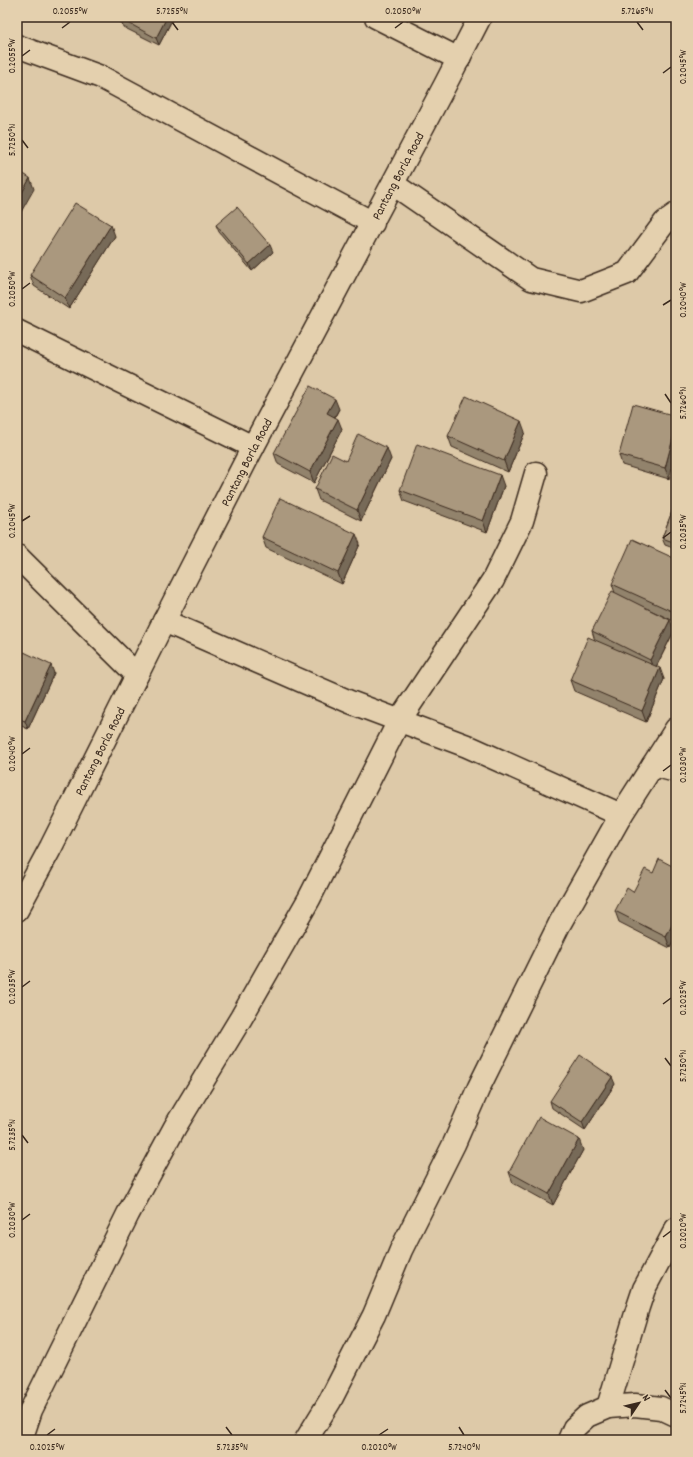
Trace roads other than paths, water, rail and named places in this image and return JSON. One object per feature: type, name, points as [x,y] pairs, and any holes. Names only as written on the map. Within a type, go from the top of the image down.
[{"type":"street","points":[[376,17],[459,59]]},
{"type":"street","name":"Pantang Borla Road","points":[[17,910],[51,847],[164,620],[253,447],[373,223],[480,17]]},
{"type":"street","points":[[17,46],[101,77],[373,223]]},
{"type":"street","points":[[393,184],[531,279],[582,291],[627,273],[665,222],[676,214]]},
{"type":"street","points":[[17,331],[253,447]]},
{"type":"street","points":[[20,1440],[31,1410],[132,1207],[175,1127],[241,1018],[309,899],[399,720],[493,580],[522,521],[536,472]]},
{"type":"street","points":[[17,556],[137,675]]},
{"type":"street","points":[[164,620],[350,702],[467,746],[621,815]]},
{"type":"street","points":[[306,1440],[330,1401],[374,1315],[401,1250],[454,1144],[560,922],[621,815],[676,729]]},
{"type":"street","points":[[653,765],[676,771]]},
{"type":"street","points":[[608,1407],[640,1301],[650,1276],[676,1229]]},
{"type":"street","points":[[569,1440],[574,1428],[587,1416],[608,1407],[635,1405],[661,1408],[676,1415]]}]
